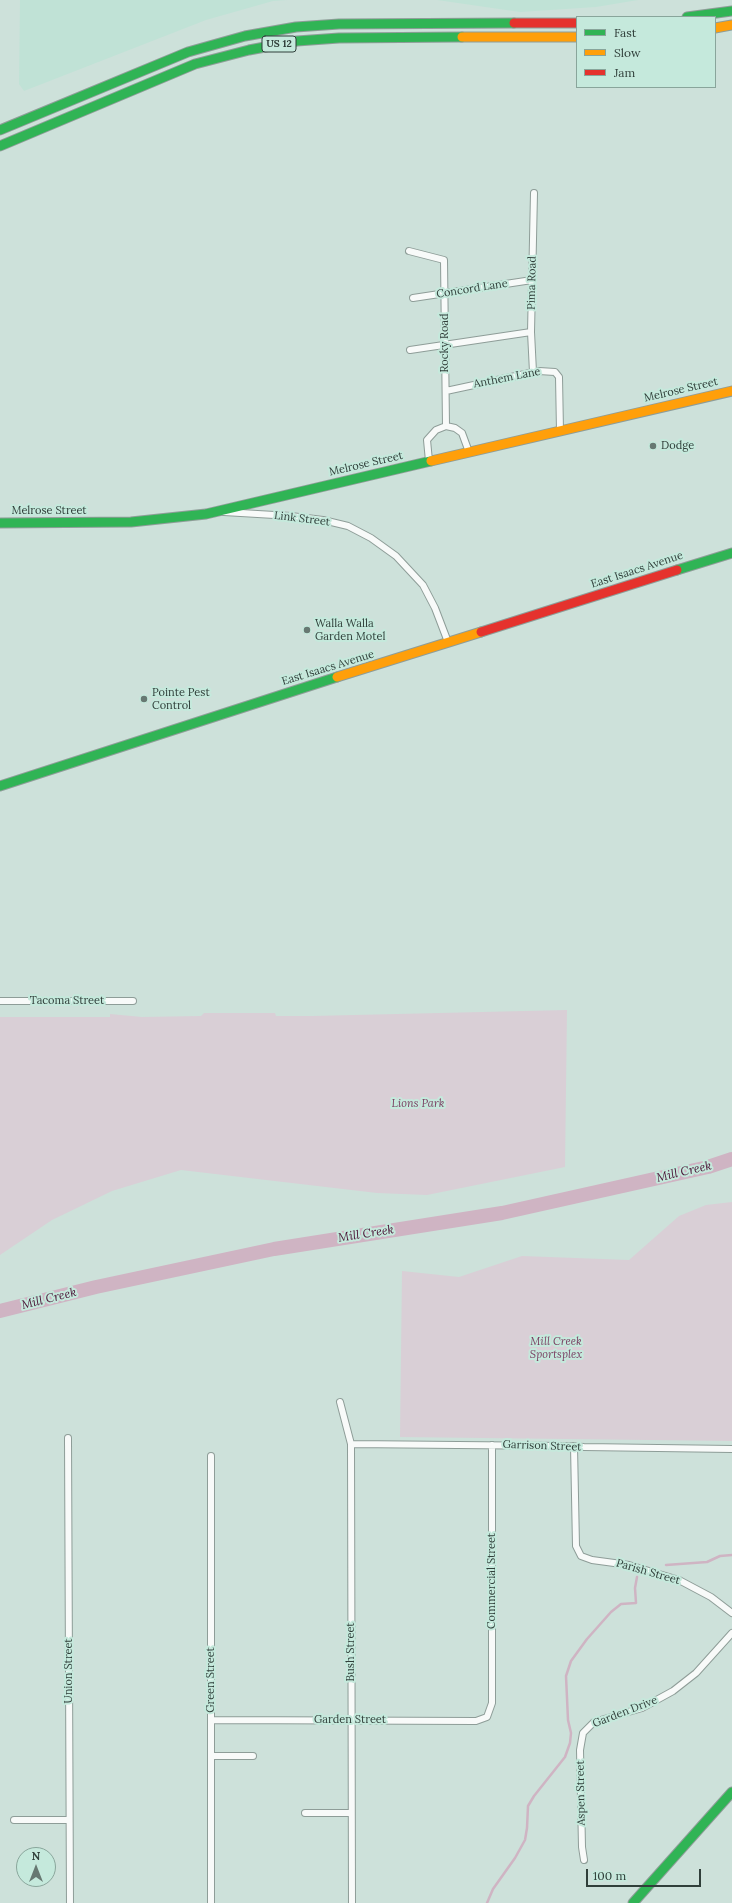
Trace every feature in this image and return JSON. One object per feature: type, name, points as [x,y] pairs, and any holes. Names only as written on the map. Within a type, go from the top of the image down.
[{"type":"main road","points":[[694,16],[732,11]]},
{"type":"main road","name":"US 12","points":[[0,130],[188,52],[244,36],[296,27],[339,24],[576,23]]},
{"type":"main road","points":[[716,28],[732,25]]},
{"type":"main road","name":"US 12","points":[[0,146],[195,64],[249,50],[297,41],[340,38],[576,37]]},
{"type":"main road","name":"Melrose Street","points":[[0,523],[131,522],[176,518],[216,512],[732,391]]},
{"type":"main road","name":"East Isaacs Avenue","points":[[0,786],[108,752],[208,718],[732,552]]},
{"type":"main road","points":[[634,1903],[732,1792]]},
{"type":"street","name":"Pima Road","points":[[533,372],[531,332],[534,193]]},
{"type":"street","name":"Rocky Road","points":[[409,251],[444,260],[446,426]]},
{"type":"street","name":"Concord Lane","points":[[412,298],[532,280]]},
{"type":"street","points":[[410,350],[531,332]]},
{"type":"street","name":"Anthem Lane","points":[[446,391],[533,372],[552,371],[558,374],[560,431]]},
{"type":"street","points":[[429,461],[427,440],[436,430],[446,426],[455,428],[462,433],[469,452]]},
{"type":"street","name":"Link Street","points":[[216,512],[291,516],[323,520],[348,526],[371,538],[396,556],[423,585],[435,608],[448,642]]},
{"type":"street","name":"Tacoma Street","points":[[0,1001],[133,1001]]},
{"type":"street","name":"Bush Street","points":[[340,1402],[351,1444],[352,1903]]},
{"type":"street","name":"Union Street","points":[[68,1438],[70,1903]]},
{"type":"street","name":"Garrison Street","points":[[351,1444],[732,1449]]},
{"type":"street","name":"Commercial Street","points":[[487,1717],[492,1703],[492,1445]]},
{"type":"street","name":"Parish Street","points":[[574,1446],[576,1546],[581,1556],[592,1560],[635,1566],[678,1580],[711,1597],[732,1613]]},
{"type":"street","name":"Green Street","points":[[211,1456],[211,1903]]},
{"type":"street","name":"Garden Drive","points":[[588,1727],[594,1722],[642,1708],[673,1691],[696,1674],[732,1633]]},
{"type":"street","name":"Garden Street","points":[[211,1720],[476,1721],[487,1717]]},
{"type":"street","name":"Aspen Street","points":[[584,1860],[582,1847],[580,1750],[584,1733],[588,1727]]},
{"type":"street","points":[[211,1756],[253,1756]]},
{"type":"street","points":[[305,1813],[351,1812]]},
{"type":"street","points":[[14,1820],[69,1820]]},
{"type":"shaded area","points":[[20,0],[287,0],[273,1],[206,20],[24,91],[19,84]]},
{"type":"shaded area","points":[[437,0],[638,0],[596,7],[520,12]]},
{"type":"green space","name":"Lions Park","points":[[567,1010],[565,1167],[427,1195],[377,1193],[181,1170],[112,1191],[52,1220],[0,1255],[0,1017],[110,1017],[110,1014],[142,1017],[201,1016],[204,1013],[275,1013],[276,1016],[312,1016]]},
{"type":"green space","name":"Mill Creek Sportsplex","points":[[732,1202],[732,1441],[400,1437],[402,1271],[459,1277],[522,1256],[629,1260],[679,1216],[706,1205]]},
{"type":"waterway","name":"Mill Creek","points":[[0,1311],[96,1287],[274,1249],[502,1213],[708,1167],[732,1159]]},
{"type":"waterway","points":[[666,1565],[707,1562],[720,1556],[732,1555]]},
{"type":"waterway","points":[[487,1903],[493,1889],[515,1858],[525,1840],[528,1806],[534,1796],[565,1757],[570,1743],[571,1733],[568,1720],[566,1676],[571,1661],[587,1639],[611,1612],[621,1604],[636,1603],[635,1588],[637,1577]]},
{"type":"traffic: fast","points":[[694,16],[732,11]]},
{"type":"traffic: fast","points":[[0,130],[188,52],[245,36],[296,27],[339,24],[514,23]]},
{"type":"traffic: fast","points":[[0,146],[195,64],[249,50],[297,41],[339,38],[462,37]]},
{"type":"traffic: fast","points":[[0,523],[131,522],[206,514],[431,461]]},
{"type":"traffic: fast","points":[[677,570],[732,553]]},
{"type":"traffic: fast","points":[[0,786],[337,677]]},
{"type":"traffic: fast","points":[[633,1903],[732,1792]]},
{"type":"traffic: slow","points":[[716,28],[732,25]]},
{"type":"traffic: slow","points":[[462,37],[576,37]]},
{"type":"traffic: slow","points":[[431,461],[732,391]]},
{"type":"traffic: slow","points":[[337,677],[481,632]]},
{"type":"traffic: jam","points":[[514,23],[576,23]]},
{"type":"traffic: jam","points":[[481,632],[677,570]]},
{"type":"place","name":"Dodge","points":[[653,446]]},
{"type":"place","name":"Walla Walla Garden Motel","points":[[307,630]]},
{"type":"place","name":"Pointe Pest Control","points":[[144,699]]}]
